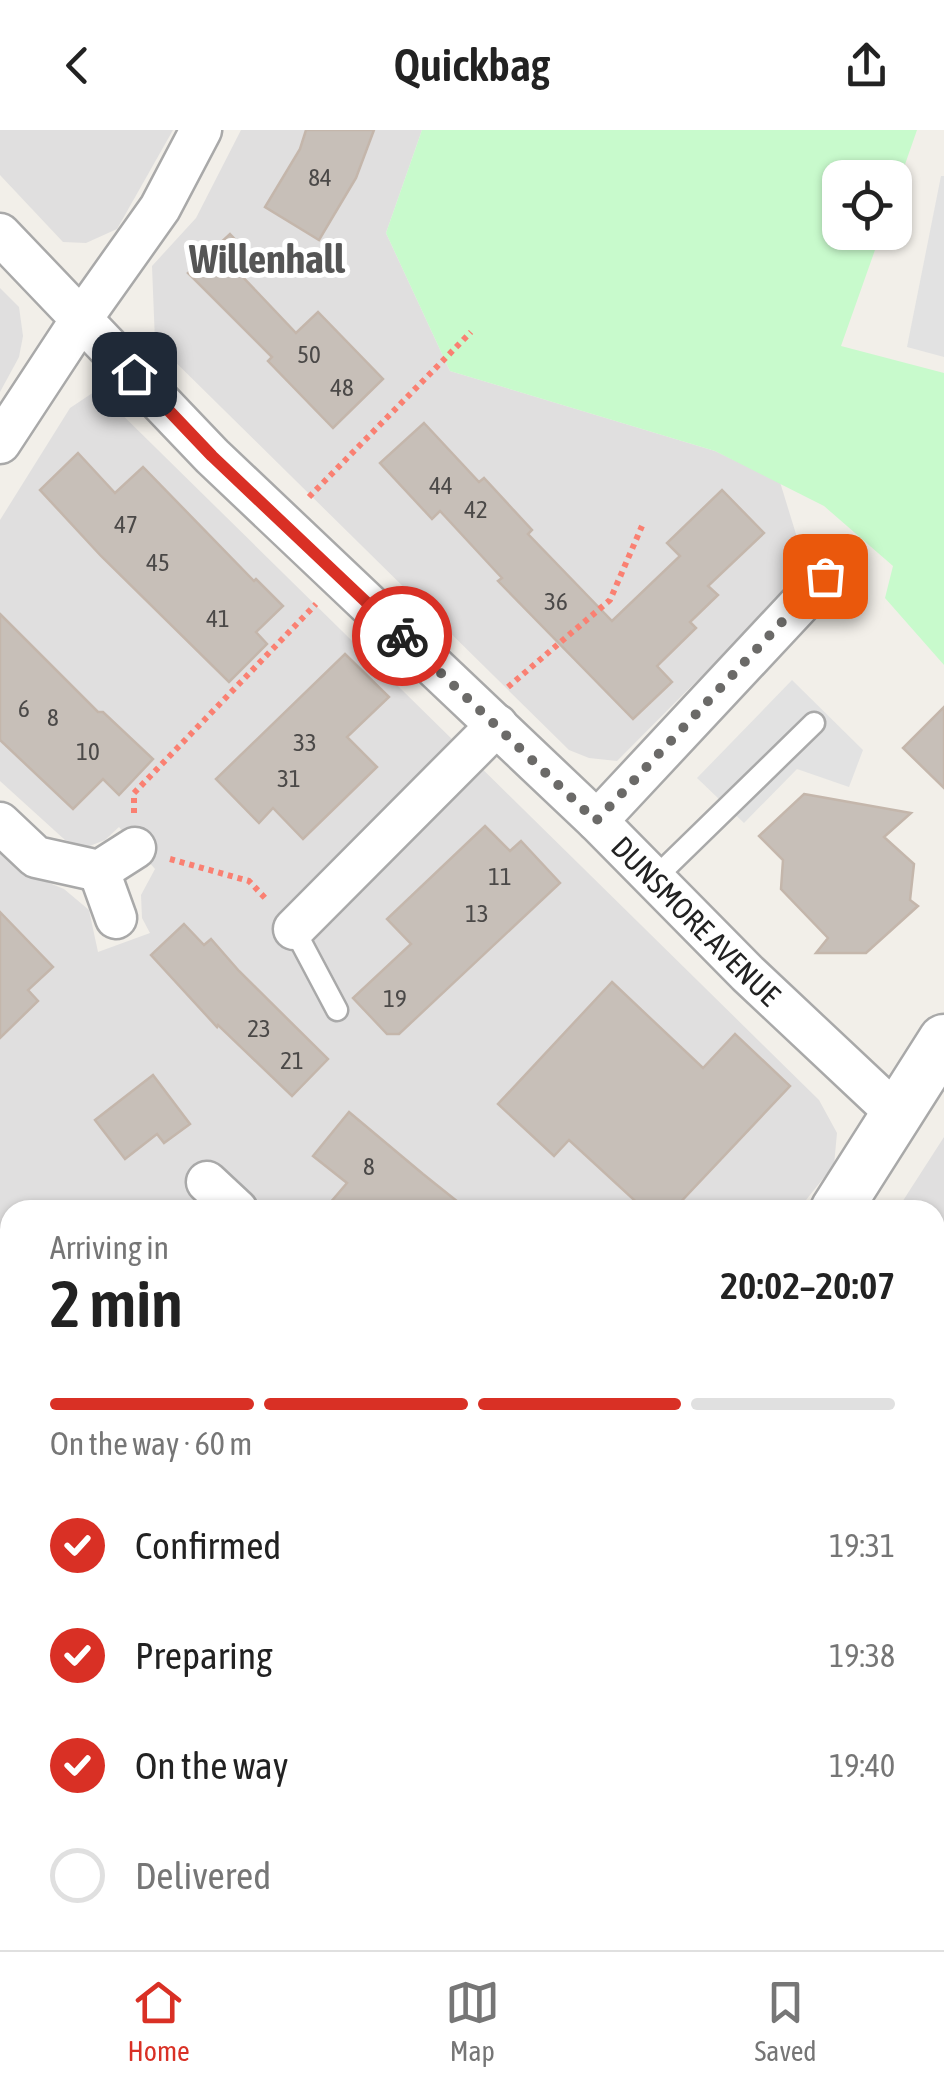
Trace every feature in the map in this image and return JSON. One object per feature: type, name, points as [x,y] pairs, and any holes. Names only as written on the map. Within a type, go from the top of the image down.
[{"type":"street","points":[[0,443],[160,208],[201,130]]},
{"type":"street","name":"DUNSMORE AVENUE","points":[[0,234],[212,456],[898,1115]]},
{"type":"street","points":[[596,821],[825,576]]},
{"type":"street","points":[[294,929],[489,718]]},
{"type":"street","points":[[0,823],[36,857],[99,871],[134,848]]},
{"type":"street","points":[[99,871],[116,918]]},
{"type":"street","points":[[843,1200],[944,1040]]},
{"type":"street","points":[[208,1182],[227,1200]]},
{"type":"lane","points":[[654,879],[814,723]]},
{"type":"lane","points":[[294,929],[337,1010]]},
{"type":"path","points":[[283,523],[470,332]]},
{"type":"path","points":[[489,718],[610,600],[642,526]]},
{"type":"path","points":[[294,929],[249,882],[134,848],[134,792],[342,578]]},
{"type":"shaded area","points":[[0,130],[173,130],[117,229],[86,243],[63,242],[0,175]]},
{"type":"shaded area","points":[[241,130],[422,130],[386,233],[450,371],[715,451],[780,482],[807,570],[617,761],[589,758],[569,750],[155,342],[152,266],[196,218]]},
{"type":"shaded area","points":[[944,176],[944,357],[907,347]]},
{"type":"shaded area","points":[[0,288],[19,307],[23,336],[19,357],[0,392]]},
{"type":"shaded area","points":[[97,390],[819,1100],[837,1133],[834,1165],[806,1200],[0,1200],[0,846],[32,876],[64,889],[89,910],[98,952],[150,933],[142,918],[141,895],[155,869],[119,827],[105,840],[87,847],[65,840],[0,781],[0,520],[70,408]]},
{"type":"shaded area","points":[[792,680],[863,750],[849,787],[797,769],[744,823],[697,778]]},
{"type":"shaded area","points":[[944,1137],[944,1200],[903,1200]]},
{"type":"green space","points":[[422,130],[917,130],[907,160],[822,160],[822,250],[875,250],[841,346],[944,373],[944,665],[885,598],[893,566],[824,506],[715,451],[450,371],[386,233]]},
{"type":"building","points":[[306,130],[374,130],[356,178],[319,240],[265,207],[300,149]]},
{"type":"building","points":[[230,234],[255,260],[240,274],[296,333],[318,312],[383,379],[333,428],[268,361],[272,357],[188,273]]},
{"type":"building","points":[[424,423],[479,482],[484,478],[532,530],[528,534],[612,621],[680,556],[667,543],[722,490],[764,533],[708,586],[718,595],[690,622],[696,628],[657,666],[672,682],[633,719],[498,581],[502,578],[440,511],[432,519],[380,463]]},
{"type":"building","points":[[78,453],[115,493],[143,467],[283,606],[256,632],[267,644],[229,682],[40,490]]},
{"type":"building","points":[[0,614],[98,712],[103,712],[153,759],[119,795],[103,779],[73,809],[0,740]]},
{"type":"building","points":[[345,654],[389,697],[347,737],[377,767],[303,839],[273,808],[259,823],[216,779]]},
{"type":"building","points":[[944,707],[944,788],[903,748]]},
{"type":"building","points":[[804,794],[911,813],[884,837],[914,864],[910,900],[918,906],[866,953],[816,953],[828,938],[781,889],[783,860],[759,836]]},
{"type":"building","points":[[485,826],[510,851],[521,841],[560,883],[399,1034],[387,1034],[353,998],[411,944],[387,919]]},
{"type":"building","points":[[0,912],[53,967],[28,990],[38,1001],[0,1038]]},
{"type":"building","points":[[184,924],[204,945],[211,939],[328,1059],[292,1096],[217,1027],[151,955]]},
{"type":"building","points":[[612,982],[703,1068],[735,1034],[790,1086],[682,1200],[634,1200],[569,1140],[554,1156],[498,1104]]},
{"type":"building","points":[[153,1075],[190,1124],[164,1143],[157,1134],[125,1159],[95,1120]]},
{"type":"building","points":[[349,1112],[456,1200],[333,1200],[347,1183],[313,1156]]},
{"type":"way so far","points":[[402,636],[596,821],[825,576]]},
{"type":"district","name":"Willenhall","points":[[267,258]]},
{"type":"route","points":[[134,374],[212,456],[402,636]]}]
